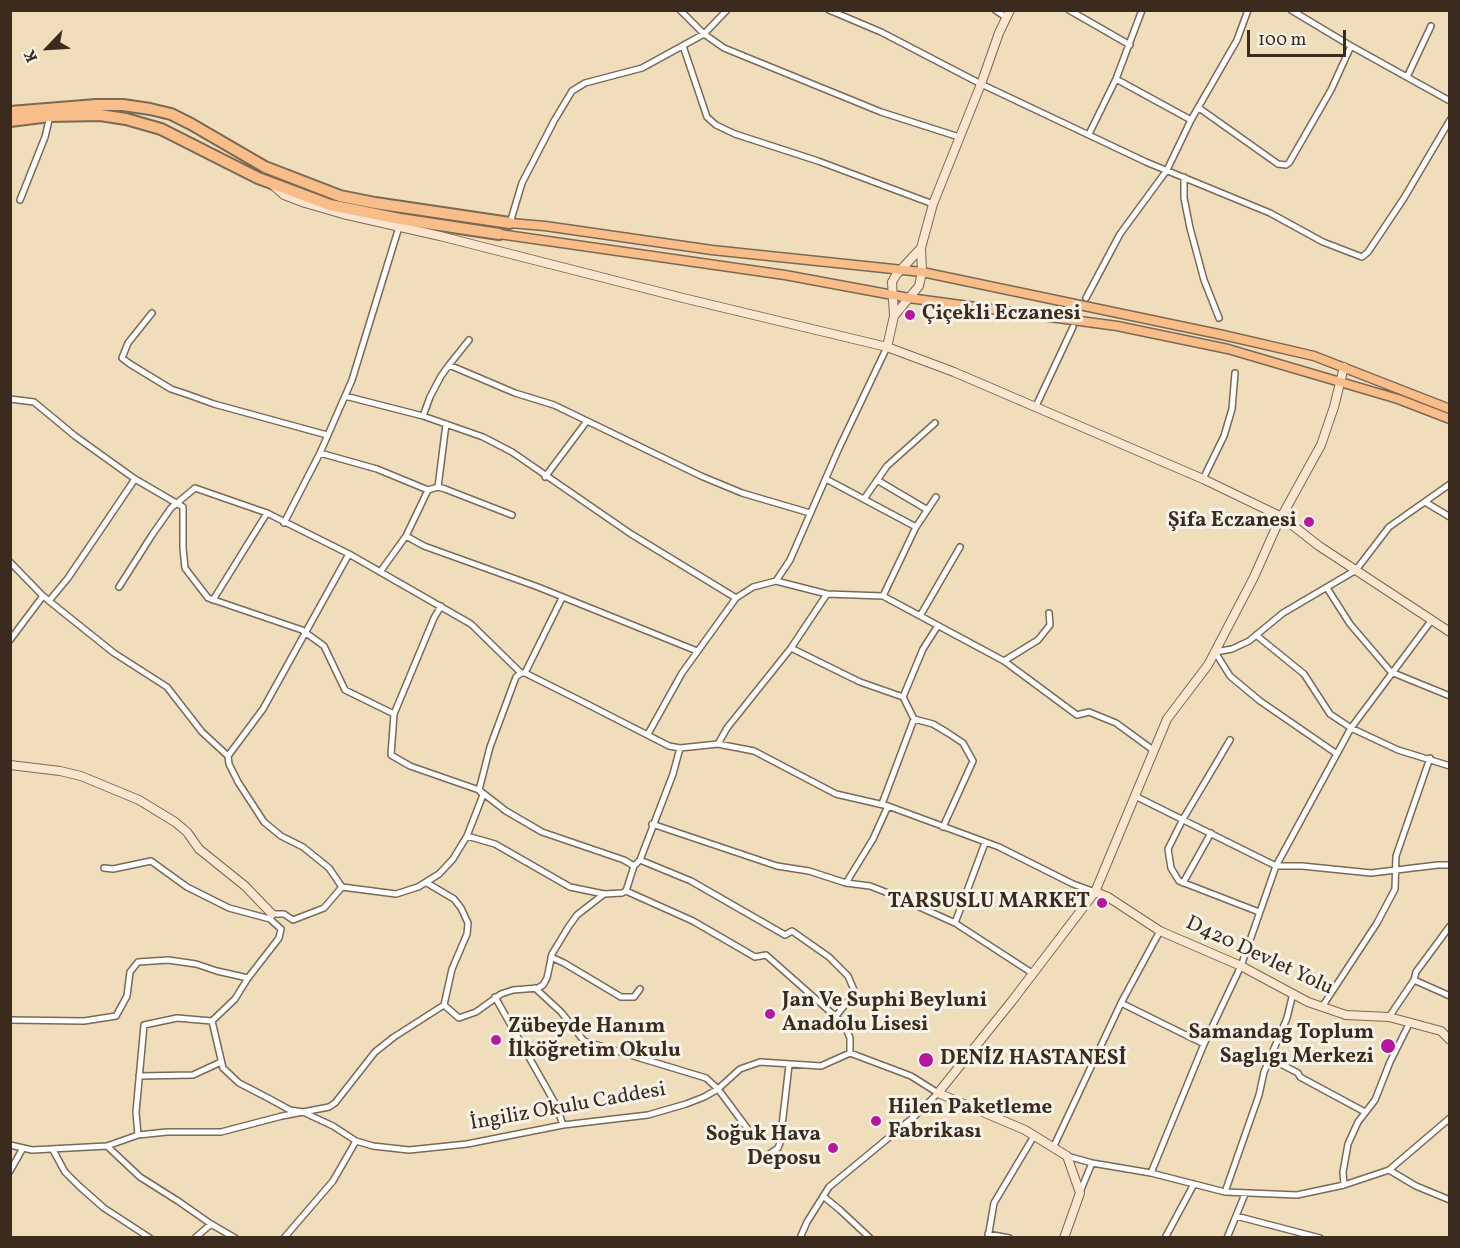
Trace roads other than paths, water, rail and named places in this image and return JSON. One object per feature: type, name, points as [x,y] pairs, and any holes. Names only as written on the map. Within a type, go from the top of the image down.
[{"type":"highway","points":[[10,112],[96,105],[123,105],[150,109],[171,114],[191,124],[265,167],[340,196],[510,223]]},
{"type":"highway","points":[[10,122],[50,116],[100,115],[144,123],[271,183],[313,200],[361,212],[499,234]]},
{"type":"main road","points":[[510,223],[712,250],[922,272],[1314,356],[1449,409]]},
{"type":"main road","points":[[499,234],[774,273],[909,298],[1117,326],[1228,349],[1398,399],[1449,419]]},
{"type":"street","points":[[680,10],[704,34],[724,48],[881,112],[959,137]]},
{"type":"street","points":[[510,223],[522,183],[572,91],[585,83],[642,68],[704,34],[727,10]]},
{"type":"street","points":[[829,10],[881,32],[981,84],[1146,162],[1270,213],[1323,242],[1362,258],[1404,198],[1449,120]]},
{"type":"street","points":[[894,316],[919,286],[922,272],[921,248],[933,204],[1008,14],[995,10]]},
{"type":"street","points":[[1069,10],[1130,45]]},
{"type":"street","points":[[1089,134],[1116,79],[1142,10]]},
{"type":"street","points":[[1086,298],[1120,234],[1167,170],[1191,120],[1237,39],[1248,10]]},
{"type":"street","points":[[1291,10],[1449,101]]},
{"type":"street","points":[[1407,77],[1431,26]]},
{"type":"street","points":[[683,46],[707,117],[716,125],[735,134],[818,161],[933,204]]},
{"type":"street","points":[[1199,108],[1278,164],[1286,165],[1331,90],[1351,46]]},
{"type":"street","points":[[1116,79],[1191,120]]},
{"type":"street","points":[[20,200],[45,138],[50,116]]},
{"type":"street","points":[[1184,177],[1184,198],[1190,228],[1204,280],[1219,318]]},
{"type":"street","points":[[271,183],[284,195],[305,203],[887,347],[954,372],[1203,479],[1282,517],[1319,546],[1449,632]]},
{"type":"street","points":[[284,523],[320,453],[345,396],[365,342],[374,302],[399,227]]},
{"type":"street","points":[[776,580],[790,560],[839,448],[887,347],[894,316],[892,294],[894,278],[921,248]]},
{"type":"street","points":[[152,313],[128,343],[122,358],[130,364],[163,384],[189,395],[327,435]]},
{"type":"street","points":[[1036,406],[1073,327]]},
{"type":"street","points":[[423,416],[441,376],[469,340]]},
{"type":"street","points":[[449,365],[515,393],[554,405],[701,476],[742,493],[810,513]]},
{"type":"street","points":[[800,1238],[807,1222],[829,1187],[915,1116],[938,1093],[1095,892],[1167,719],[1208,665],[1321,445],[1344,367]]},
{"type":"street","points":[[1203,479],[1224,436],[1232,409],[1235,374]]},
{"type":"street","points":[[345,396],[423,416],[483,437],[512,452],[545,477],[631,534],[736,598]]},
{"type":"street","points":[[10,399],[34,402],[75,436],[135,479],[183,507],[185,568],[208,598],[280,621],[306,633],[324,646],[345,690],[394,714]]},
{"type":"street","points":[[545,477],[587,421]]},
{"type":"street","points":[[864,499],[896,456],[935,423]]},
{"type":"street","points":[[438,487],[446,424]]},
{"type":"street","points":[[320,453],[377,470],[428,490],[438,487],[512,515]]},
{"type":"street","points":[[49,601],[68,578],[135,479]]},
{"type":"street","points":[[826,479],[916,527]]},
{"type":"street","points":[[877,480],[926,509]]},
{"type":"street","points":[[1215,652],[1232,649],[1256,635],[1282,613],[1356,570],[1389,527],[1449,484]]},
{"type":"street","points":[[119,587],[152,535],[176,503],[195,488],[267,513],[349,554],[471,624],[523,673],[669,746],[680,748],[718,744],[754,751],[836,794],[885,805],[1015,854],[1073,884],[1095,892]]},
{"type":"street","points":[[380,572],[405,536],[428,490]]},
{"type":"street","points":[[883,596],[916,527],[936,497]]},
{"type":"street","points":[[1425,502],[1449,517]]},
{"type":"street","points":[[213,600],[267,513]]},
{"type":"street","points":[[405,536],[424,546],[538,587],[697,651]]},
{"type":"street","points":[[920,616],[960,547]]},
{"type":"street","points":[[228,756],[263,709],[349,554]]},
{"type":"street","points":[[10,562],[43,596],[114,653],[167,687],[202,732],[228,756],[229,764],[238,782],[264,822],[281,836],[303,847],[329,868],[342,887],[396,894],[413,890],[427,883],[439,874],[453,858],[467,836],[483,795],[479,790]]},
{"type":"street","points":[[648,734],[682,673],[736,598],[753,587],[776,580],[827,594],[883,596],[1004,662],[1077,714],[1089,712],[1116,723],[1153,750]]},
{"type":"street","points":[[1327,588],[1350,624],[1391,672],[1449,696]]},
{"type":"street","points":[[718,744],[727,728],[791,648],[827,594]]},
{"type":"street","points":[[10,640],[43,596]]},
{"type":"street","points":[[479,790],[490,747],[516,677],[523,673],[562,598]]},
{"type":"street","points":[[441,606],[394,714],[391,755],[410,766],[479,790],[506,811],[559,839],[624,860],[634,866]]},
{"type":"street","points":[[1004,662],[1038,640],[1050,625],[1050,613]]},
{"type":"street","points":[[1151,1173],[1204,1044],[1241,966],[1276,866],[1351,728],[1431,621]]},
{"type":"street","points":[[903,697],[923,650],[937,627]]},
{"type":"street","points":[[1256,635],[1304,674],[1330,714],[1351,728],[1398,750],[1430,758],[1449,766]]},
{"type":"street","points":[[791,648],[860,682],[903,697],[914,719],[873,839],[846,883]]},
{"type":"street","points":[[1215,652],[1230,676],[1260,701],[1337,754]]},
{"type":"street","points":[[914,719],[933,724],[948,733],[963,744],[973,761],[943,827]]},
{"type":"street","points":[[1230,740],[1168,849],[1171,868],[1179,881],[1258,912]]},
{"type":"street","points":[[626,891],[634,866],[640,860],[673,774],[680,748]]},
{"type":"street","points":[[1322,1007],[1377,923],[1395,889],[1395,870],[1399,847],[1430,758]]},
{"type":"street","points":[[10,765],[81,776],[138,800],[175,822],[187,832],[199,849],[244,886],[281,929],[279,938],[235,999],[212,1021],[177,1018],[144,1025],[136,1112],[138,1135]]},
{"type":"street","points":[[1135,796],[1276,866],[1302,866],[1371,873],[1449,865]]},
{"type":"street","points":[[652,824],[777,866],[809,871],[846,883],[870,886],[955,923],[1032,973]]},
{"type":"street","points":[[1183,883],[1211,833]]},
{"type":"street","points":[[467,836],[495,844],[570,888],[604,894],[626,891],[693,921],[754,957],[766,955],[844,1024],[850,1038],[850,1053],[911,1076],[938,1093],[1025,1130],[1067,1156],[1092,1163],[1151,1173],[1225,1192],[1298,1195],[1344,1185],[1389,1170],[1449,1118]]},
{"type":"street","points":[[955,923],[985,843]]},
{"type":"street","points":[[640,860],[691,880],[784,934],[792,931],[829,957],[848,976],[854,990],[836,1016]]},
{"type":"street","points":[[104,868],[113,869],[151,861],[188,887],[229,908],[271,916],[284,914],[293,920],[324,908],[342,887]]},
{"type":"street","points":[[10,1145],[32,1150],[52,1150],[107,1146],[138,1135],[167,1132],[221,1132],[324,1109],[335,1103],[375,1052],[444,1005],[452,969],[467,934],[468,923],[454,898],[427,883]]},
{"type":"street","name":"D420 Devlet Yolu","points":[[1095,892],[1108,897],[1160,931],[1241,966],[1322,1007],[1346,1015],[1389,1017],[1441,1031],[1449,1040]]},
{"type":"street","points":[[444,1005],[459,1017],[476,1012],[495,997],[513,990],[543,985],[558,942],[577,915],[604,894]]},
{"type":"street","points":[[1389,1017],[1414,980],[1416,972],[1449,926]]},
{"type":"street","points":[[1053,1148],[1121,1003],[1160,931]]},
{"type":"street","points":[[551,957],[621,997],[634,996],[640,989]]},
{"type":"street","points":[[10,1020],[84,1021],[116,1016],[127,996],[130,972],[138,962],[178,961],[248,978]]},
{"type":"street","points":[[1414,980],[1449,996]]},
{"type":"street","points":[[535,988],[561,1012],[584,1041],[706,1078],[718,1089],[750,1132],[753,1132]]},
{"type":"street","points":[[1225,1192],[1259,1095],[1264,1072],[1287,1018],[1293,993]]},
{"type":"street","points":[[495,997],[556,1105],[563,1125]]},
{"type":"street","points":[[1121,1003],[1204,1044]]},
{"type":"street","name":"İngiliz Okulu Caddesi","points":[[212,1021],[223,1068],[239,1083],[290,1110],[303,1112],[333,1126],[356,1141],[373,1146],[409,1150],[467,1144],[563,1125],[664,1111],[686,1104],[718,1089],[740,1069],[760,1062],[821,1066],[850,1053]]},
{"type":"street","points":[[1344,1185],[1343,1172],[1348,1144],[1365,1113],[1376,1100],[1408,1023]]},
{"type":"street","points":[[1270,1059],[1365,1113]]},
{"type":"street","points":[[139,1076],[193,1075],[221,1062]]},
{"type":"street","points":[[765,1157],[778,1148],[780,1143],[789,1065]]},
{"type":"street","points":[[1010,1238],[988,1236],[994,1203],[1034,1136]]},
{"type":"street","points":[[284,1238],[333,1180],[356,1141]]},
{"type":"street","points":[[107,1146],[140,1178],[235,1238]]},
{"type":"street","points":[[10,1171],[23,1148]]},
{"type":"street","points":[[52,1150],[65,1172],[79,1186],[104,1208],[150,1238]]},
{"type":"street","points":[[1067,1156],[1080,1193]]},
{"type":"street","points":[[1064,1238],[1092,1163]]},
{"type":"street","points":[[1389,1170],[1416,1186],[1449,1200]]},
{"type":"street","points":[[1165,1238],[1194,1184]]},
{"type":"street","points":[[1227,1238],[1245,1194]]},
{"type":"street","points":[[823,1196],[870,1238]]},
{"type":"street","points":[[1236,1216],[1320,1238]]},
{"type":"street","points":[[195,1238],[210,1224]]},
{"type":"place","name":"Çiçekli Eczanesi","points":[[910,315]]},
{"type":"place","name":"Şifa Eczanesi","points":[[1309,522]]},
{"type":"place","name":"TARSUSLU MARKET","points":[[1102,903]]},
{"type":"place","name":"Jan Ve Suphi Beyluni Anadolu Lisesi","points":[[770,1014]]},
{"type":"place","name":"Zübeyde Hanım İlköğretim Okulu","points":[[496,1040]]},
{"type":"place","name":"Samandag Toplum Saglıgı Merkezi","points":[[1388,1046]]},
{"type":"place","name":"DENİZ HASTANESİ","points":[[926,1060]]},
{"type":"place","name":"Hilen Paketleme Fabrikası","points":[[876,1121]]},
{"type":"place","name":"Soğuk Hava Deposu","points":[[833,1148]]}]
